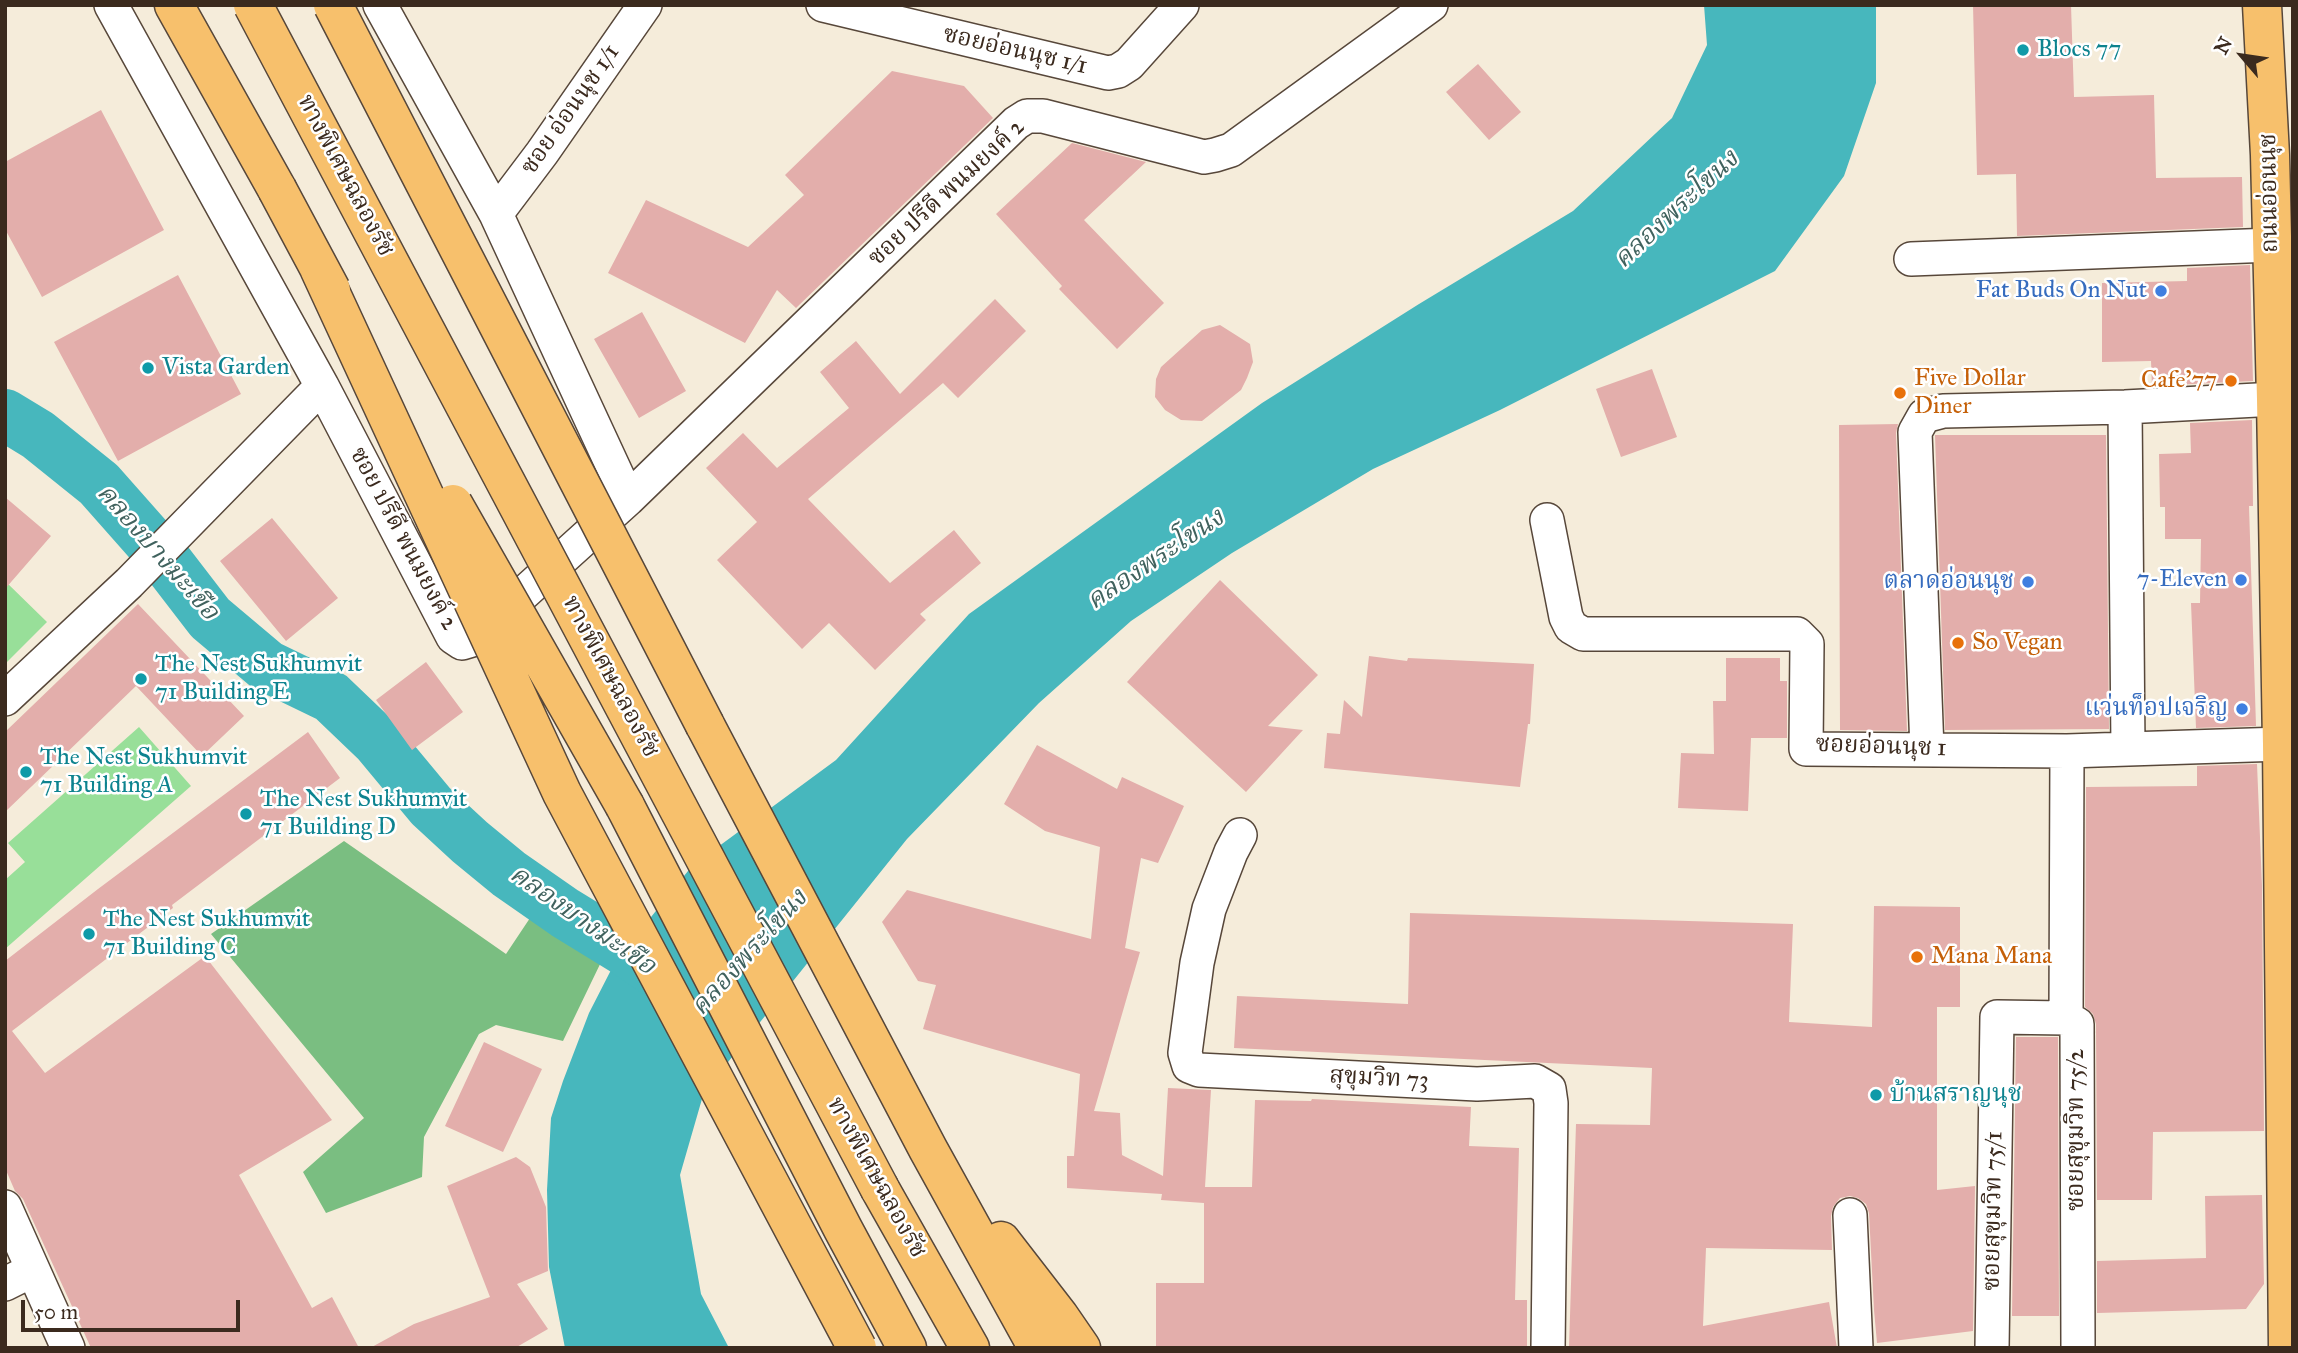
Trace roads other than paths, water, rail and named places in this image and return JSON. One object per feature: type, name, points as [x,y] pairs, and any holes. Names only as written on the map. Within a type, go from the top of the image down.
[{"type":"main road","points":[[174,5],[318,268],[625,806],[907,1348]]},
{"type":"main road","name":"ทางพิเศษฉลองรัช","points":[[253,5],[880,1189],[970,1348]]},
{"type":"main road","points":[[333,5],[699,713],[928,1149],[1038,1348]]},
{"type":"main road","name":"ถนนอ่อนนุช","points":[[2262,5],[2285,166]]},
{"type":"main road","name":"ถนนอ่อนนุช","points":[[2282,5],[2285,166],[2272,245],[2282,744],[2288,1348]]},
{"type":"main road","points":[[318,268],[562,793],[857,1348]]},
{"type":"main road","points":[[928,1149],[1081,1348]]},
{"type":"street","name":"ซอย ปรีดี พนมยงค์ 2","points":[[111,5],[322,386],[453,636],[462,643],[472,640],[628,499],[1016,123],[1027,117],[1043,116],[1205,157],[1216,155],[1231,150],[1431,5]]},
{"type":"street","points":[[380,5],[496,214],[628,499]]},
{"type":"street","name":"ซอย อ่อนนุช 1/1","points":[[496,214],[645,5]]},
{"type":"street","name":"ซอยอ่อนนุช 1/1","points":[[823,5],[1108,73],[1118,71],[1129,64],[1181,5]]},
{"type":"street","points":[[1911,258],[2272,245]]},
{"type":"street","points":[[5,699],[129,583],[322,386]]},
{"type":"street","points":[[1927,750],[1914,432],[1924,416],[1943,411],[2125,407],[2276,399]]},
{"type":"street","points":[[2125,407],[2129,749]]},
{"type":"street","name":"ซอยอ่อนนุช 1","points":[[1547,520],[1566,617],[1571,627],[1583,634],[1797,634],[1807,644],[1806,749],[2067,751],[2282,744]]},
{"type":"street","name":"ซอยสุขุมวิท 75/2","points":[[2067,751],[2066,1018],[2077,1024],[2078,1348]]},
{"type":"street","name":"สุขุมวิท 73","points":[[1240,835],[1209,909],[1197,963],[1185,1053],[1189,1066],[1199,1070],[1463,1083],[1535,1081],[1549,1089],[1548,1348]]},
{"type":"street","name":"ซอยสุขุมวิท 75/1","points":[[1992,1348],[1997,1017],[2066,1018]]},
{"type":"street","points":[[5,1207],[19,1277],[68,1348]]},
{"type":"street","points":[[1850,1215],[1856,1348]]},
{"type":"water","name":"คลองพระโขนง","points":[[1704,5],[1876,5],[1876,83],[1844,176],[1775,271],[1500,410],[1373,469],[1232,553],[1131,621],[1039,703],[907,839],[704,1092],[680,1175],[701,1294],[729,1348],[565,1348],[549,1267],[547,1190],[551,1118],[589,1013],[632,929],[643,927],[692,866],[836,760],[969,614],[1262,403],[1573,211],[1672,118],[1707,45]]},
{"type":"waterway","name":"คลองบางมะเขือ","points":[[5,415],[38,435],[99,484],[160,553],[210,618],[267,666],[331,697],[377,741],[431,806],[470,842],[509,874],[565,913],[682,989]]},
{"type":"place","name":"Blocs 77","points":[[2023,50]]},
{"type":"place","name":"Fat Buds On Nut","points":[[2161,291]]},
{"type":"place","name":"Vista Garden","points":[[148,368]]},
{"type":"place","name":"Cafe'77","points":[[2231,381]]},
{"type":"place","name":"Five Dollar Diner","points":[[1900,393]]},
{"type":"place","name":"7-Eleven","points":[[2241,580]]},
{"type":"place","name":"ตลาดอ่อนนุช","points":[[2028,582]]},
{"type":"place","name":"So Vegan","points":[[1958,643]]},
{"type":"place","name":"The Nest Sukhumvit 71 Building E","points":[[141,679]]},
{"type":"place","name":"แว่นท็อปเจริญ","points":[[2242,709]]},
{"type":"place","name":"The Nest Sukhumvit 71 Building A","points":[[26,772]]},
{"type":"place","name":"The Nest Sukhumvit 71 Building D","points":[[246,814]]},
{"type":"place","name":"The Nest Sukhumvit 71 Building C","points":[[89,934]]},
{"type":"place","name":"Mana Mana","points":[[1917,957]]},
{"type":"place","name":"บ้านสราญนุช","points":[[1876,1095]]}]
